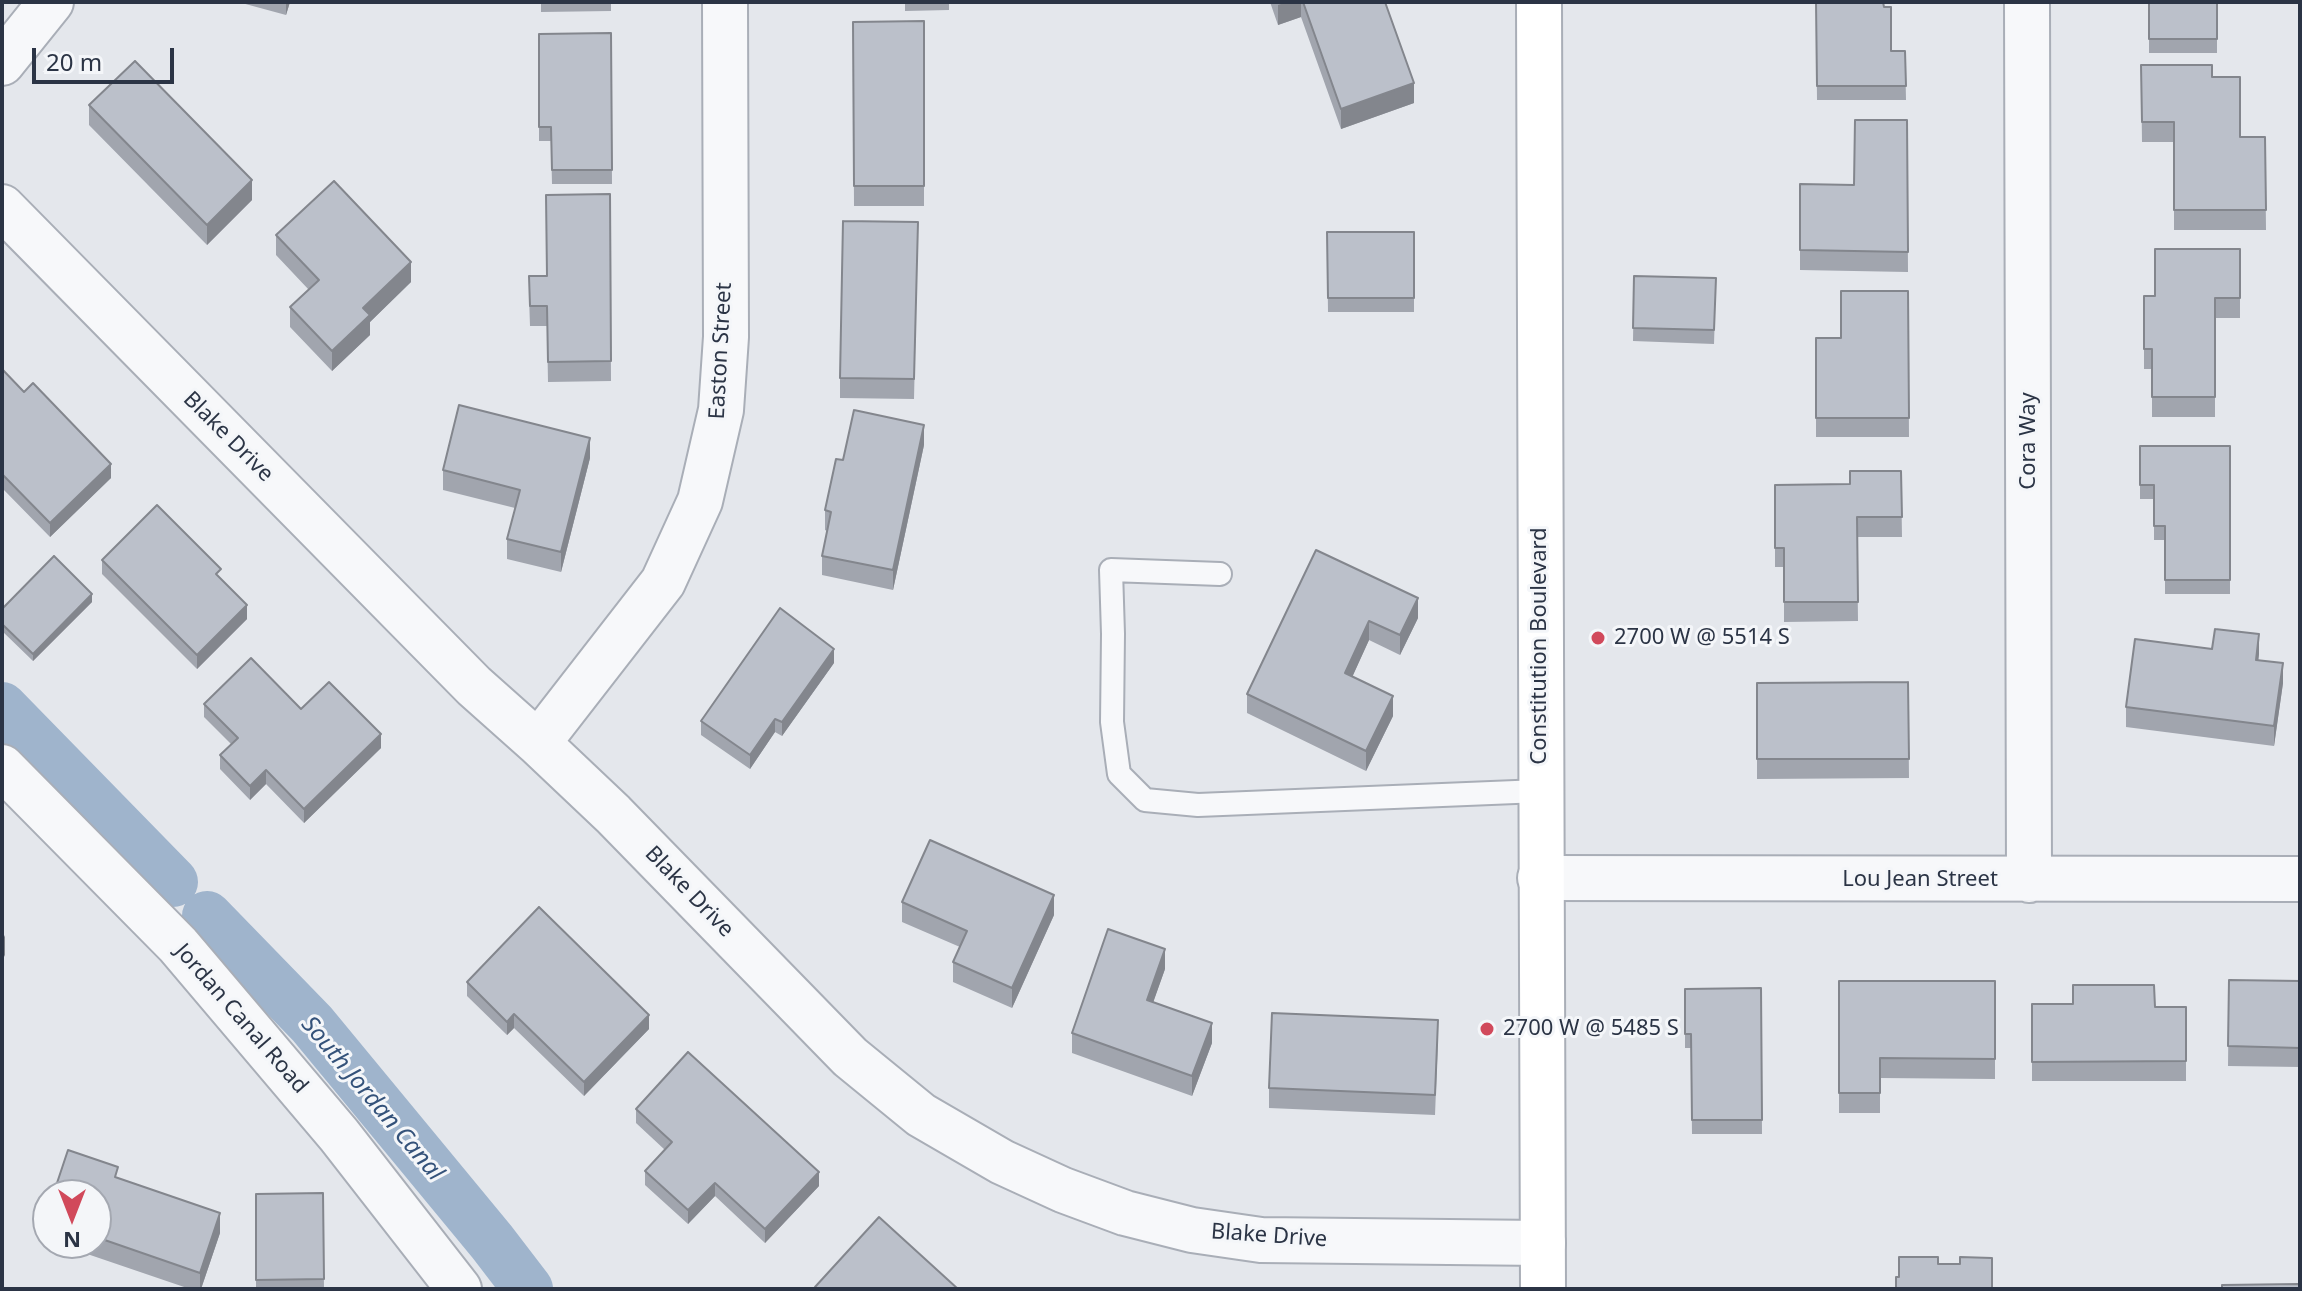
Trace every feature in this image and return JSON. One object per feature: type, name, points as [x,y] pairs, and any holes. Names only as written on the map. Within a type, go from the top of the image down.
[{"type":"main road","name":"Constitution Boulevard","points":[[1539,2],[1543,1289]]},
{"type":"street","points":[[2,63],[51,2]]},
{"type":"street","name":"Easton Street","points":[[538,743],[663,582],[700,501],[721,410],[726,337],[725,2]]},
{"type":"street","name":"Cora Way","points":[[2027,2],[2029,880]]},
{"type":"street","name":"Blake Drive","points":[[2,207],[474,686],[613,814],[850,1057],[921,1115],[1002,1162],[1063,1190],[1125,1213],[1192,1230],[1261,1240],[1543,1243]]},
{"type":"street","name":"Jordan Canal Road","points":[[2,767],[178,945],[339,1135],[459,1289]]},
{"type":"street","name":"Lou Jean Street","points":[[1540,878],[2300,879]]},
{"type":"lane","points":[[1220,574],[1111,570],[1112,722],[1119,774],[1145,800],[1198,805],[1540,791]]},
{"type":"building","points":[[1303,2],[1385,2],[1414,83],[1341,109]]},
{"type":"building","points":[[1816,2],[1883,2],[1884,7],[1891,7],[1891,51],[1905,51],[1906,86],[1817,86]]},
{"type":"building","points":[[2149,2],[2217,2],[2217,39],[2149,39]]},
{"type":"building","points":[[924,21],[924,186],[854,186],[853,22]]},
{"type":"building","points":[[611,33],[612,170],[552,170],[551,127],[539,127],[539,34]]},
{"type":"building","points":[[135,61],[252,180],[207,225],[89,105]]},
{"type":"building","points":[[2141,65],[2212,65],[2212,77],[2240,77],[2240,137],[2265,137],[2266,210],[2174,210],[2174,122],[2142,122]]},
{"type":"building","points":[[1855,120],[1907,120],[1908,252],[1800,250],[1800,184],[1854,185]]},
{"type":"building","points":[[334,181],[411,262],[363,308],[370,315],[332,351],[290,307],[319,280],[276,235]]},
{"type":"building","points":[[610,194],[611,361],[548,362],[547,306],[530,306],[529,276],[547,276],[546,195]]},
{"type":"building","points":[[843,221],[918,222],[914,379],[840,378]]},
{"type":"building","points":[[1327,232],[1414,232],[1414,298],[1328,298]]},
{"type":"building","points":[[2155,249],[2240,249],[2240,298],[2215,298],[2215,397],[2152,397],[2152,349],[2144,349],[2144,296],[2155,296]]},
{"type":"building","points":[[1634,276],[1716,278],[1714,330],[1633,328]]},
{"type":"building","points":[[1841,291],[1908,291],[1909,418],[1816,418],[1816,338],[1841,338]]},
{"type":"building","points":[[2,369],[24,392],[33,383],[111,464],[50,523],[2,474]]},
{"type":"building","points":[[459,405],[590,438],[561,552],[507,539],[520,490],[443,470]]},
{"type":"building","points":[[854,410],[924,425],[893,570],[822,556],[831,512],[825,510],[836,459],[843,460]]},
{"type":"building","points":[[2140,446],[2230,446],[2230,580],[2165,580],[2165,526],[2154,526],[2154,485],[2140,485]]},
{"type":"building","points":[[1850,471],[1901,471],[1902,517],[1857,517],[1858,602],[1784,602],[1784,548],[1775,548],[1775,485],[1850,484]]},
{"type":"building","points":[[157,505],[221,569],[216,574],[247,605],[197,655],[102,560]]},
{"type":"building","points":[[1316,550],[1418,598],[1400,635],[1369,621],[1345,673],[1393,696],[1366,751],[1247,694]]},
{"type":"building","points":[[54,556],[92,594],[33,654],[2,624],[2,609]]},
{"type":"building","points":[[780,608],[834,649],[782,722],[775,719],[750,755],[701,721]]},
{"type":"building","points":[[2215,629],[2259,634],[2256,660],[2283,663],[2274,726],[2126,707],[2135,639],[2212,649]]},
{"type":"building","points":[[251,658],[301,709],[329,682],[381,734],[304,809],[266,770],[250,786],[220,755],[238,738],[204,704]]},
{"type":"building","points":[[1908,682],[1909,759],[1757,759],[1757,683]]},
{"type":"building","points":[[930,840],[1054,895],[1012,988],[953,962],[967,931],[902,902]]},
{"type":"building","points":[[539,907],[649,1015],[584,1082],[514,1014],[507,1022],[467,982]]},
{"type":"building","points":[[1108,929],[1165,949],[1147,1000],[1212,1023],[1192,1076],[1072,1033]]},
{"type":"building","points":[[2229,980],[2300,981],[2300,1048],[2228,1046]]},
{"type":"building","points":[[1839,981],[1995,981],[1995,1059],[1880,1058],[1880,1093],[1839,1093]]},
{"type":"building","points":[[2073,985],[2154,985],[2155,1007],[2186,1007],[2186,1061],[2032,1062],[2032,1004],[2073,1004]]},
{"type":"building","points":[[1761,988],[1762,1120],[1692,1120],[1691,1034],[1685,1034],[1685,989]]},
{"type":"building","points":[[1272,1013],[1438,1020],[1435,1095],[1269,1088]]},
{"type":"building","points":[[688,1052],[819,1172],[765,1229],[715,1183],[688,1210],[645,1171],[672,1142],[636,1109]]},
{"type":"building","points":[[68,1150],[118,1167],[115,1177],[220,1213],[200,1273],[112,1243],[112,1179],[58,1179]]},
{"type":"building","points":[[323,1193],[324,1279],[256,1280],[256,1194]]},
{"type":"building","points":[[879,1217],[958,1289],[817,1289],[815,1287]]},
{"type":"building","points":[[1899,1257],[1938,1257],[1938,1264],[1960,1264],[1960,1257],[1992,1258],[1992,1289],[1896,1289]]},
{"type":"building","points":[[2299,1284],[2299,1289],[2222,1289],[2222,1285]]},
{"type":"building","points":[[1857,1288],[1857,1289],[1783,1289]]},
{"type":"waterway","name":"South Jordan Canal","points":[[2,707],[173,882]]},
{"type":"waterway","name":"South Jordan Canal","points":[[207,916],[312,1024],[528,1289]]},
{"type":"place","name":"2700 W @ 5514 S","points":[[1598,638]]},
{"type":"place","name":"2700 W @ 5485 S","points":[[1487,1029]]}]
